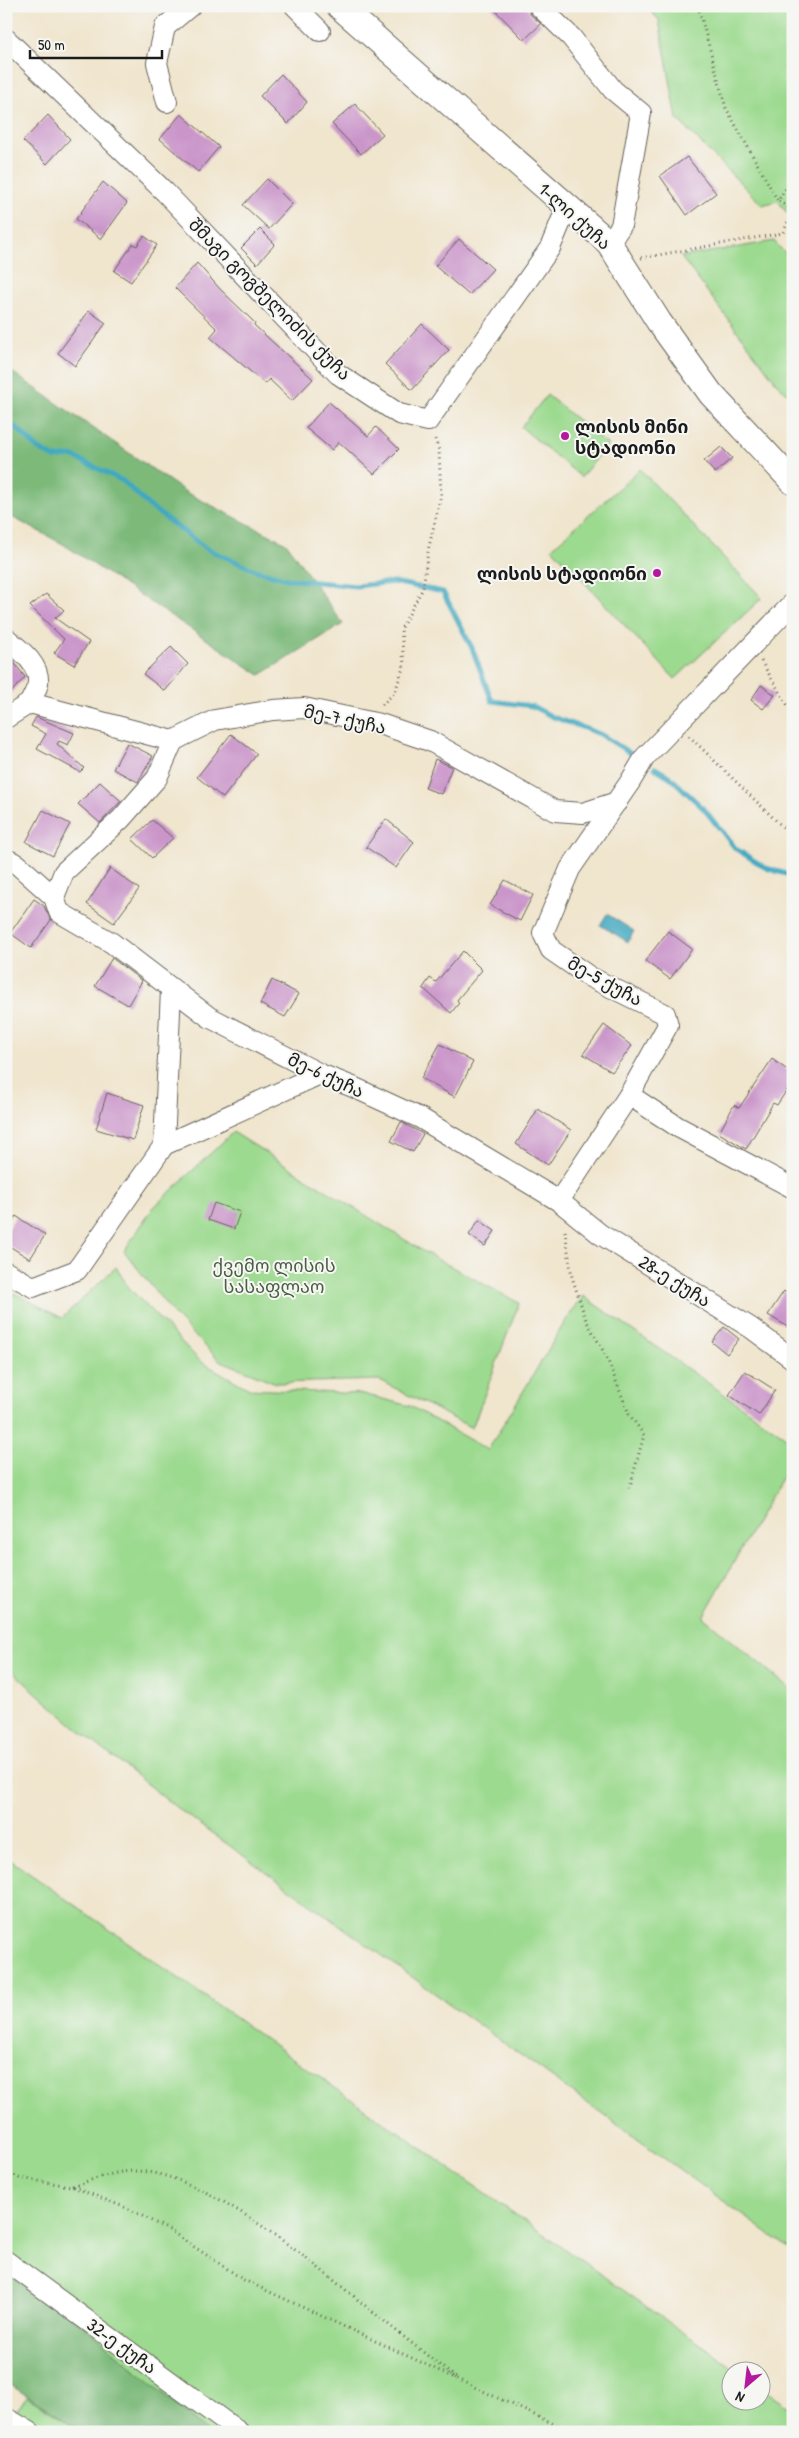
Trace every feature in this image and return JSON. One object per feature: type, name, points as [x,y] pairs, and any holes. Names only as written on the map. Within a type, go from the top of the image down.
[{"type":"main road","name":"1-ლი ქუჩა","points":[[343,8],[615,252],[659,322],[712,394],[793,482]]},
{"type":"street","points":[[167,102],[157,63],[165,27],[190,6]]},
{"type":"street","points":[[295,6],[320,31]]},
{"type":"street","points":[[539,6],[571,37],[613,90],[641,113],[622,226],[615,252]]},
{"type":"street","name":"შმაგი გოგშელიძის ქუჩა","points":[[6,39],[165,192],[338,374],[399,414],[428,422]]},
{"type":"street","points":[[428,422],[550,248],[567,207]]},
{"type":"street","name":"მე-5 ქუჩა","points":[[628,1096],[668,1025],[665,1014],[590,977],[551,950],[543,933],[570,869],[617,802],[645,757],[676,722],[793,603]]},
{"type":"street","points":[[6,638],[27,656],[35,668],[38,683],[30,703],[6,718]]},
{"type":"street","points":[[30,703],[173,741],[156,778],[121,819],[64,872],[54,897]]},
{"type":"street","name":"მე-7 ქუჩა","points":[[173,741],[215,720],[273,710],[304,708],[365,721],[430,741],[554,811],[583,812],[617,802]]},
{"type":"street","name":"მე-6 ქუჩა","points":[[10,867],[54,897],[59,912],[112,943],[171,990],[209,1017],[320,1074],[420,1118],[559,1200]]},
{"type":"street","points":[[164,1145],[171,990]]},
{"type":"street","points":[[6,1272],[33,1287],[77,1270],[164,1145],[320,1074]]},
{"type":"street","points":[[559,1200],[628,1096],[678,1127],[793,1188]]},
{"type":"street","name":"28-ე ქუჩა","points":[[559,1200],[600,1234],[751,1328],[793,1359]]},
{"type":"street","name":"32-ე ქუჩა","points":[[6,2261],[239,2432]]},
{"type":"street","points":[[6,2418],[30,2432]]},
{"type":"path","points":[[615,252],[783,233],[793,210],[778,201],[726,108],[698,6]]},
{"type":"path","points":[[778,201],[793,177]]},
{"type":"path","points":[[365,721],[395,692],[404,665],[401,629],[423,588],[428,551],[441,495],[439,450],[428,422]]},
{"type":"path","points":[[751,646],[793,714]]},
{"type":"path","points":[[676,722],[793,837]]},
{"type":"path","points":[[559,1200],[572,1277],[586,1320],[606,1356],[629,1414],[644,1435],[629,1490]]},
{"type":"path","points":[[6,2170],[19,2178],[71,2186],[129,2209],[169,2230],[244,2280],[570,2432]]},
{"type":"path","points":[[71,2186],[102,2177],[135,2171],[176,2179],[224,2202],[304,2256],[463,2383]]},
{"type":"green space","points":[[646,6],[793,6],[793,221],[778,201],[762,205],[677,119],[659,20]]},
{"type":"green space","points":[[774,241],[793,262],[793,398],[779,386],[681,257]]},
{"type":"green space","points":[[6,368],[187,493],[286,543],[343,624],[260,675],[63,544],[6,514]]},
{"type":"green space","name":"ლისის მინი სტადიონი","points":[[547,395],[608,445],[581,477],[521,427]]},
{"type":"green space","name":"ლისის სტადიონი","points":[[640,469],[762,598],[675,679],[552,548]]},
{"type":"green space","name":"ქვემო ლისის სასაფლაო","points":[[233,1132],[426,1253],[519,1303],[472,1428],[379,1380],[276,1383],[219,1360],[175,1316],[124,1251],[153,1208]]},
{"type":"green space","points":[[116,1267],[129,1288],[200,1361],[249,1389],[363,1394],[410,1406],[488,1450],[566,1320],[583,1296],[793,1442],[793,1457],[703,1617],[793,1691],[793,2251],[177,1808],[75,1727],[6,1666],[6,1289],[62,1318]]},
{"type":"green space","points":[[6,1857],[723,2360],[722,2410],[772,2410],[772,2395],[793,2410],[793,2432],[208,2432],[6,2259]]},
{"type":"green space","points":[[6,2259],[208,2432],[83,2432],[6,2382]]},
{"type":"green space","points":[[27,2397],[83,2432],[6,2432],[6,2425]]},
{"type":"water","points":[[607,914],[634,931],[628,942],[600,925]]},
{"type":"building","points":[[491,6],[527,6],[530,14],[541,24],[524,40]]},
{"type":"building","points":[[281,74],[307,102],[288,124],[260,96]]},
{"type":"building","points":[[355,104],[383,134],[361,154],[332,124]]},
{"type":"building","points":[[181,114],[219,147],[198,172],[160,139]]},
{"type":"building","points":[[48,115],[70,139],[47,164],[23,141]]},
{"type":"building","points":[[687,157],[716,193],[687,215],[660,176]]},
{"type":"building","points":[[267,179],[292,204],[269,229],[243,205]]},
{"type":"building","points":[[103,182],[127,203],[101,239],[76,219]]},
{"type":"building","points":[[260,229],[275,244],[257,264],[241,248]]},
{"type":"building","points":[[144,236],[157,245],[131,282],[114,271],[133,244],[137,246]]},
{"type":"building","points":[[459,239],[493,269],[469,295],[435,266]]},
{"type":"building","points":[[197,263],[220,289],[255,323],[254,325],[313,379],[292,401],[269,379],[265,384],[210,337],[217,329],[175,288]]},
{"type":"building","points":[[89,311],[106,323],[75,366],[58,353]]},
{"type":"building","points":[[422,324],[449,350],[412,390],[385,364]]},
{"type":"building","points":[[329,402],[368,436],[376,427],[399,449],[374,474],[339,442],[332,450],[306,428]]},
{"type":"building","points":[[721,447],[732,458],[715,473],[704,461]]},
{"type":"building","points":[[46,594],[64,610],[55,618],[89,642],[74,665],[54,653],[64,639],[30,606]]},
{"type":"building","points":[[171,647],[188,664],[165,691],[143,674]]},
{"type":"building","points":[[10,657],[25,677],[6,698],[6,660]]},
{"type":"building","points":[[761,685],[775,695],[763,709],[751,700]]},
{"type":"building","points":[[36,717],[74,733],[68,745],[59,741],[57,744],[84,768],[80,772],[37,749],[46,734],[31,726]]},
{"type":"building","points":[[231,734],[257,754],[223,798],[197,777]]},
{"type":"building","points":[[127,743],[153,756],[138,782],[113,769]]},
{"type":"building","points":[[435,759],[452,767],[441,794],[425,788]]},
{"type":"building","points":[[100,782],[121,801],[100,823],[78,804]]},
{"type":"building","points":[[43,810],[70,824],[53,856],[26,842]]},
{"type":"building","points":[[386,819],[414,842],[396,868],[366,847]]},
{"type":"building","points":[[152,820],[173,838],[152,858],[132,839]]},
{"type":"building","points":[[110,868],[139,889],[114,923],[87,904]]},
{"type":"building","points":[[505,880],[533,895],[520,921],[490,905]]},
{"type":"building","points":[[34,899],[44,906],[51,920],[31,948],[10,933]]},
{"type":"building","points":[[668,931],[692,949],[670,979],[645,961]]},
{"type":"building","points":[[463,951],[482,970],[457,1000],[459,1003],[451,1013],[423,988],[430,978],[436,982]]},
{"type":"building","points":[[112,958],[142,981],[128,1005],[95,986]]},
{"type":"building","points":[[272,980],[299,994],[285,1017],[260,1004]]},
{"type":"building","points":[[604,1025],[632,1046],[612,1072],[583,1054]]},
{"type":"building","points":[[440,1044],[473,1062],[455,1097],[421,1078]]},
{"type":"building","points":[[772,1059],[793,1074],[793,1081],[777,1105],[773,1103],[746,1149],[719,1133],[734,1105],[739,1108]]},
{"type":"building","points":[[107,1093],[144,1105],[133,1140],[96,1129]]},
{"type":"building","points":[[538,1109],[571,1130],[548,1165],[516,1144]]},
{"type":"building","points":[[401,1122],[423,1134],[413,1152],[391,1141]]},
{"type":"building","points":[[214,1203],[240,1212],[234,1229],[208,1220]]},
{"type":"building","points":[[16,1216],[45,1235],[30,1259],[6,1244],[6,1232]]},
{"type":"building","points":[[479,1220],[495,1231],[485,1246],[469,1235]]},
{"type":"building","points":[[784,1291],[793,1297],[793,1330],[768,1315]]},
{"type":"building","points":[[724,1327],[739,1339],[727,1354],[712,1342]]},
{"type":"building","points":[[745,1371],[775,1390],[759,1415],[729,1395]]},
{"type":"waterway","points":[[6,423],[16,427],[37,448],[55,458],[72,456],[123,481],[148,505],[207,549],[255,570],[287,579],[356,586],[393,582],[443,592],[472,648],[492,701],[532,706],[553,717],[600,734],[630,753]]},
{"type":"waterway","points":[[655,768],[670,777],[704,809],[736,849],[766,868],[793,876]]},
{"type":"place","name":"ლისის მინი სტადიონი","points":[[565,436]]},
{"type":"place","name":"ლისის სტადიონი","points":[[657,573]]}]
